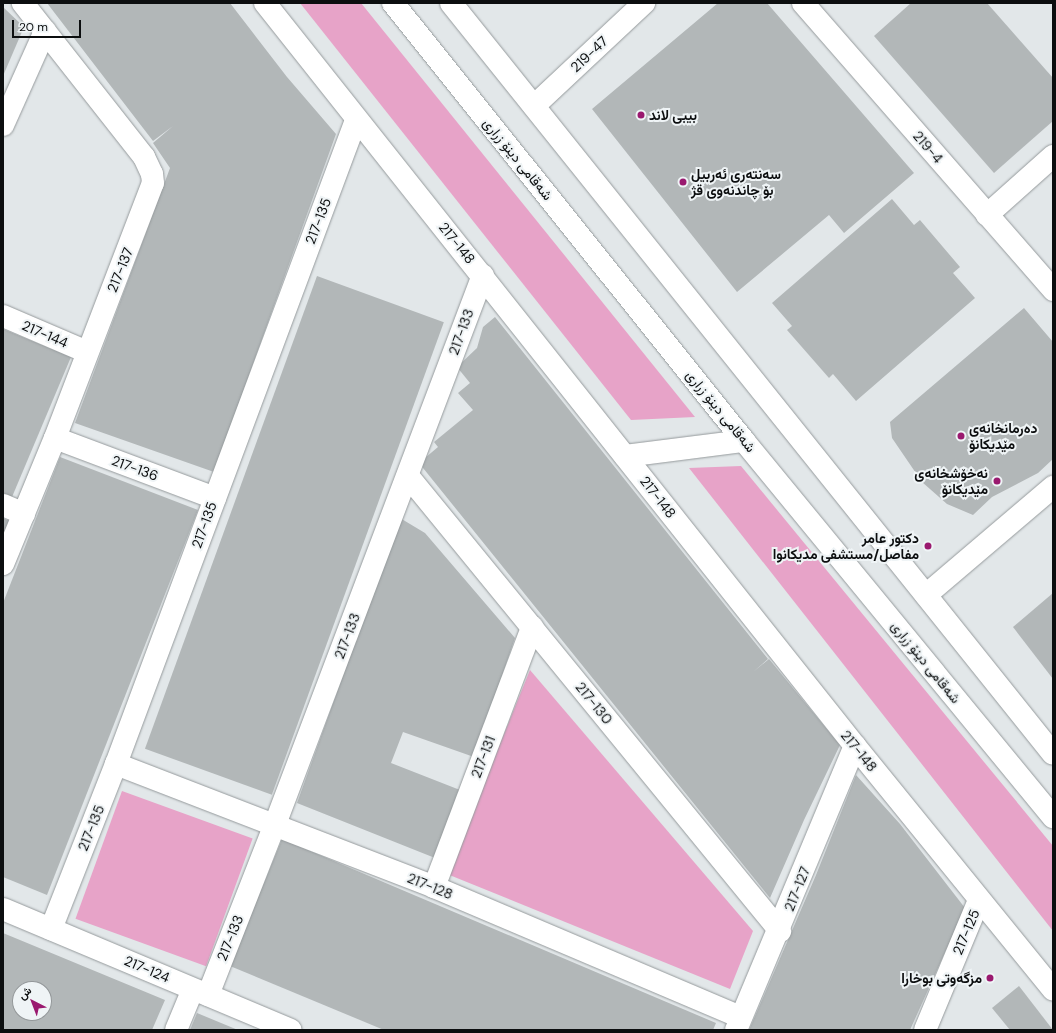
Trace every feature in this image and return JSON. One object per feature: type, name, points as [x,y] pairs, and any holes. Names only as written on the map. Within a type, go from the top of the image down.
[{"type":"street","name":"217-137","points":[[3,564],[55,438],[87,352],[151,193],[152,174],[144,157],[22,3]]},
{"type":"street","name":"217-148","points":[[264,3],[979,900],[1053,990]]},
{"type":"street","name":"شەقامی دینۆ زراری","points":[[393,3],[744,441],[1053,817]]},
{"type":"street","points":[[451,3],[1053,754]]},
{"type":"street","name":"219-47","points":[[534,106],[644,3]]},
{"type":"street","name":"219-4","points":[[803,3],[1053,290]]},
{"type":"street","points":[[3,125],[45,31]]},
{"type":"street","name":"217-135","points":[[51,929],[116,764],[356,120]]},
{"type":"street","points":[[987,215],[1053,156]]},
{"type":"street","name":"217-133","points":[[176,1030],[200,992],[274,827],[408,476],[482,275]]},
{"type":"street","name":"217-144","points":[[3,316],[87,352]]},
{"type":"street","name":"217-136","points":[[55,438],[214,498]]},
{"type":"street","points":[[625,456],[744,441]]},
{"type":"street","name":"217-130","points":[[408,476],[780,931]]},
{"type":"street","points":[[926,595],[1053,487]]},
{"type":"street","points":[[3,505],[24,514]]},
{"type":"street","name":"217-131","points":[[434,887],[532,626]]},
{"type":"street","name":"217-127","points":[[738,1023],[780,931],[856,746]]},
{"type":"street","name":"217-128","points":[[116,764],[274,827],[434,887],[738,1023]]},
{"type":"street","name":"217-125","points":[[925,1030],[979,900]]},
{"type":"street","name":"217-124","points":[[3,909],[291,1030]]},
{"type":"shaded area","points":[[300,3],[361,3],[695,417],[631,420]]},
{"type":"shaded area","points":[[741,466],[1053,846],[1053,931],[689,468]]},
{"type":"shaded area","points":[[530,670],[753,931],[730,989],[447,874]]},
{"type":"shaded area","points":[[122,791],[253,839],[206,966],[75,919]]},
{"type":"building","points":[[47,3],[230,3],[287,77],[336,134],[214,472],[75,423],[170,168],[153,143],[173,126],[153,141]]},
{"type":"building","points":[[718,3],[767,3],[914,173],[844,233],[829,215],[737,292],[592,109]]},
{"type":"building","points":[[911,3],[987,3],[1053,78],[1053,121],[994,173],[874,36]]},
{"type":"building","points":[[3,7],[24,27],[3,76]]},
{"type":"building","points":[[892,199],[914,225],[920,220],[960,267],[953,273],[975,298],[856,401],[833,374],[829,378],[787,330],[792,326],[772,303]]},
{"type":"building","points":[[317,276],[444,322],[272,795],[145,749]]},
{"type":"building","points":[[1024,308],[1053,342],[1053,459],[1038,473],[992,497],[973,515],[947,504],[922,482],[892,438],[890,422]]},
{"type":"building","points":[[495,317],[768,659],[753,672],[769,659],[840,745],[804,820],[770,898],[419,463],[438,447],[434,442],[473,410],[458,393],[470,383],[457,367],[477,348],[483,327]]},
{"type":"building","points":[[3,329],[71,357],[12,497],[3,493]]},
{"type":"building","points":[[60,457],[198,510],[47,895],[3,877],[3,603]]},
{"type":"building","points":[[3,518],[9,521],[3,535]]},
{"type":"building","points":[[400,518],[425,533],[515,638],[474,757],[403,732],[391,763],[460,790],[435,858],[297,803]]},
{"type":"building","points":[[1053,593],[1053,679],[1013,627]]},
{"type":"building","points":[[856,775],[900,824],[965,908],[910,1030],[749,1030],[816,875]]},
{"type":"building","points":[[282,839],[716,1023],[713,1030],[384,1030],[230,966]]},
{"type":"building","points":[[3,933],[165,1000],[152,1030],[3,1030]]},
{"type":"building","points":[[1019,986],[1053,1030],[1010,1030],[992,1008]]},
{"type":"building","points":[[197,1013],[238,1030],[190,1030]]},
{"type":"place","name":"بيبى لاند","points":[[641,115]]},
{"type":"place","name":"سەنتەری ئەربیل بۆ چاندنەوی قژ","points":[[683,182]]},
{"type":"place","name":"دەرمانخانەی مێدیکانۆ","points":[[961,436]]},
{"type":"place","name":"نەخۆشخانەی مێدیکانۆ","points":[[997,481]]},
{"type":"place","name":"دكتور عامر مفاصل/مستشفى مديكانوا","points":[[928,546]]},
{"type":"place","name":"مزگەوتی بوخارا","points":[[990,978]]}]
